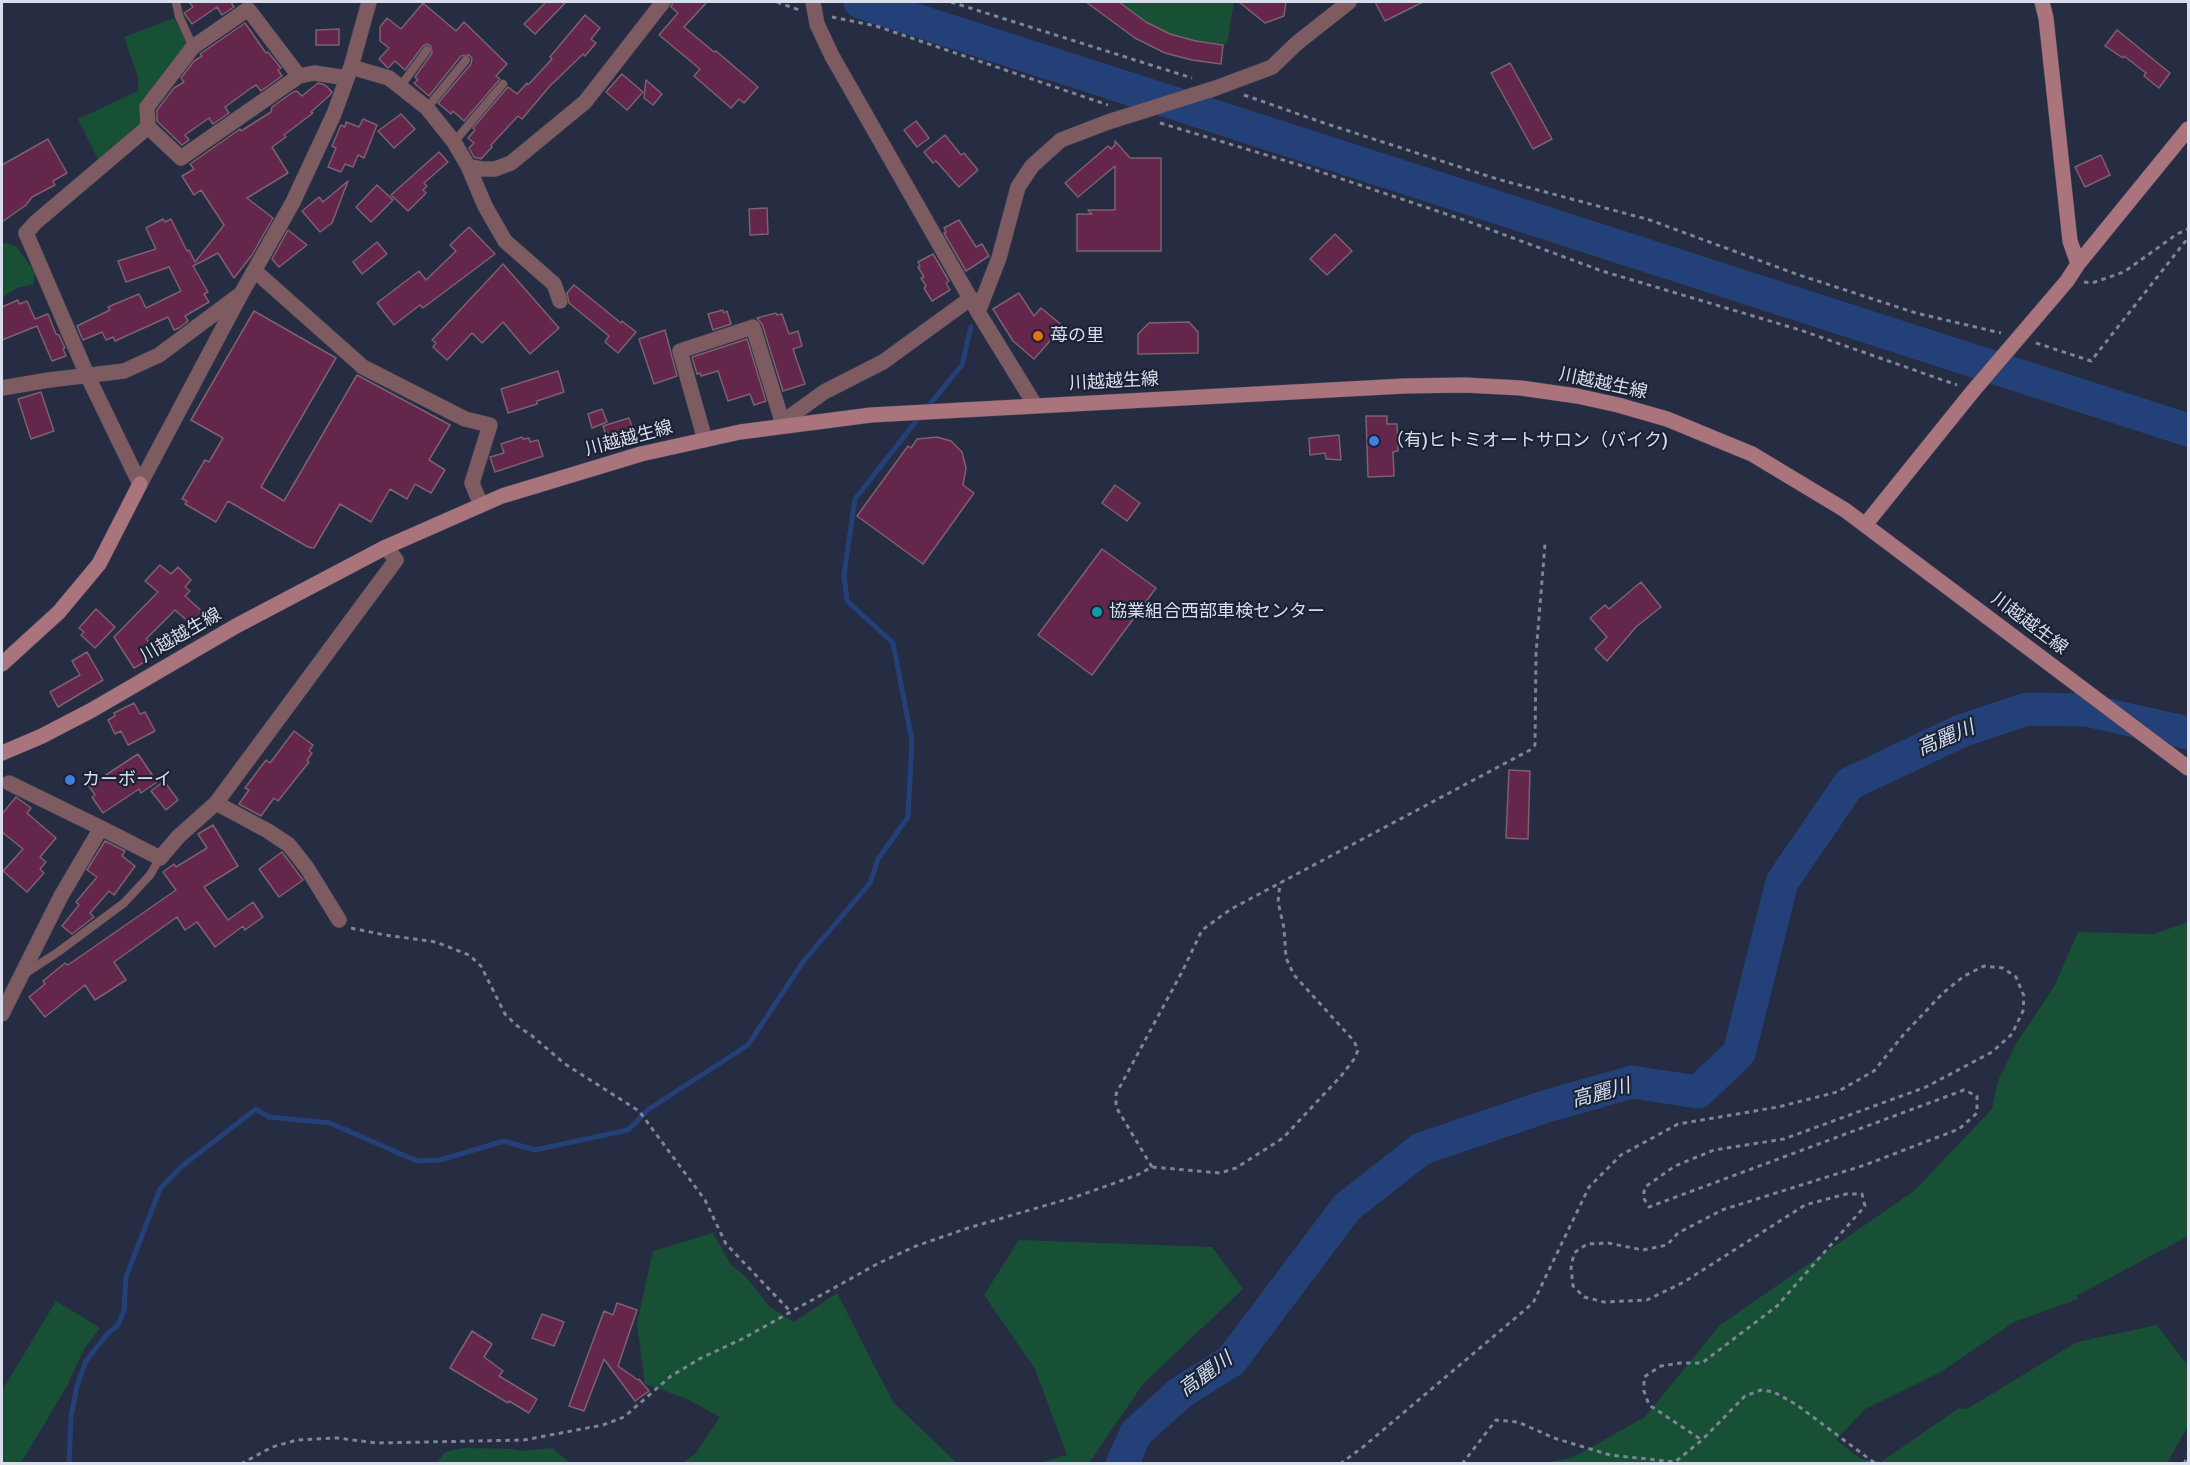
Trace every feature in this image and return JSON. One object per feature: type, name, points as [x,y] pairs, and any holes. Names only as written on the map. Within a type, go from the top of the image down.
[{"type":"main road","points":[[2042,2],[2046,18],[2070,241],[2078,264]]},
{"type":"main road","points":[[1865,525],[1976,387],[2067,281],[2078,264],[2188,129]]},
{"type":"main road","name":"川越越生線","points":[[2,753],[93,710],[236,627],[386,547],[502,496],[600,465],[778,424],[871,415],[1404,386],[1464,385],[1521,388],[1577,396],[1667,419],[1752,454],[1811,488],[1865,525],[2188,768]]},
{"type":"main road","points":[[2,664],[59,612],[99,564],[140,484]]},
{"type":"street","points":[[140,484],[241,294],[293,202],[334,114],[369,2]]},
{"type":"street","points":[[468,166],[495,169],[511,163],[585,102],[663,2]]},
{"type":"street","points":[[978,312],[999,258],[1018,187],[1032,166],[1061,140],[1272,67],[1349,2]]},
{"type":"street","points":[[299,76],[246,5],[193,47],[147,106],[148,127],[181,158],[299,76],[349,72],[389,78],[428,108],[454,142],[468,166],[485,206],[505,241],[554,284],[560,301]]},
{"type":"street","points":[[814,8],[832,56],[978,312],[1035,405]]},
{"type":"street","points":[[140,484],[88,376],[26,233],[148,127]]},
{"type":"street","points":[[255,271],[363,367],[465,419],[490,425],[472,483],[481,505]]},
{"type":"street","points":[[2,388],[124,371],[159,355],[241,294]]},
{"type":"street","points":[[705,440],[680,351],[753,327],[778,424],[824,392],[883,362],[971,298]]},
{"type":"street","points":[[9,783],[160,858],[179,836],[216,803],[396,560],[386,547]]},
{"type":"street","points":[[216,803],[289,845],[307,868],[339,920]]},
{"type":"street","points":[[2,1014],[8,993],[22,976],[61,896],[101,828]]},
{"type":"lane","points":[[176,2],[179,16],[193,47]]},
{"type":"lane","points":[[400,87],[427,50]]},
{"type":"lane","points":[[428,108],[466,60]]},
{"type":"lane","points":[[454,142],[503,84]]},
{"type":"lane","points":[[22,976],[124,903],[150,875],[160,858]]},
{"type":"path","points":[[777,2],[814,8],[876,26],[1467,221],[1602,272],[1800,330],[1976,387]]},
{"type":"path","points":[[951,2],[1497,179],[1650,220],[1796,274],[1916,313],[2091,361],[2188,238]]},
{"type":"path","points":[[2067,281],[2092,283],[2124,272],[2177,234],[2188,229]]},
{"type":"path","points":[[1152,1167],[1116,1107],[1116,1094],[1202,930],[1231,909],[1530,750],[1535,745],[1536,654],[1545,544]]},
{"type":"path","points":[[241,1464],[272,1447],[297,1440],[337,1438],[377,1443],[524,1440],[603,1425],[624,1417],[671,1377],[701,1358],[742,1339],[877,1264],[916,1246],[968,1228],[1078,1196],[1137,1175],[1152,1167],[1220,1173],[1236,1168],[1282,1138],[1314,1107],[1355,1058],[1358,1050],[1354,1041],[1294,975],[1286,958],[1284,928],[1278,902],[1280,883]]},
{"type":"path","points":[[339,920],[352,929],[436,942],[469,955],[481,966],[505,1014],[516,1025],[565,1064],[639,1111],[705,1200],[726,1244],[790,1311]]},
{"type":"path","points":[[1340,1464],[1533,1303],[1589,1187],[1621,1155],[1678,1124],[1778,1107],[1837,1092],[1874,1071],[1904,1034],[1943,993],[1964,976],[1984,966],[2002,968],[2016,977],[2024,996],[2023,1011],[2012,1034],[1992,1052],[1926,1086],[1784,1139],[1714,1150],[1675,1166],[1645,1187],[1643,1197],[1649,1207],[1964,1090],[1977,1096],[1977,1113],[1959,1129],[1865,1165],[1722,1210],[1678,1233],[1667,1245],[1643,1250],[1608,1244],[1587,1244],[1574,1253],[1571,1269],[1573,1286],[1584,1297],[1604,1302],[1647,1300],[1684,1282],[1805,1205],[1846,1194],[1862,1194],[1865,1206],[1777,1306],[1702,1363],[1661,1366],[1644,1377],[1644,1391],[1649,1405],[1702,1440]]},
{"type":"path","points":[[1462,1464],[1496,1420],[1518,1422],[1554,1438],[1610,1455],[1675,1462],[1702,1440],[1745,1396],[1761,1390],[1774,1392],[1797,1405],[1875,1464]]},
{"type":"path","points":[[2184,1464],[2188,1455]]},
{"type":"green space","points":[[1119,2],[1234,2],[1227,44],[1196,41],[1170,34],[1146,22]]},
{"type":"green space","points":[[174,18],[188,45],[142,123],[100,163],[78,119],[138,91],[138,77],[124,37]]},
{"type":"green space","points":[[2,244],[16,246],[35,272],[34,284],[17,288],[2,298]]},
{"type":"green space","points":[[2188,922],[2188,1236],[2076,1296],[2078,1299],[2014,1322],[1941,1372],[1865,1409],[1836,1440],[1861,1459],[1881,1462],[1959,1408],[1967,1409],[2077,1342],[2157,1325],[2188,1366],[2188,1426],[2167,1463],[1545,1463],[1572,1458],[1645,1417],[1720,1325],[1914,1191],[1992,1109],[1998,1081],[2016,1044],[2055,985],[2078,932],[2154,934]]},
{"type":"green space","points":[[713,1233],[731,1265],[746,1277],[770,1307],[794,1322],[837,1293],[893,1402],[957,1463],[682,1463],[695,1454],[720,1417],[685,1398],[645,1384],[637,1323],[653,1251]]},
{"type":"green space","points":[[1019,1240],[1212,1247],[1243,1289],[1143,1384],[1089,1463],[1040,1463],[1067,1455],[1035,1369],[984,1295]]},
{"type":"green space","points":[[56,1301],[100,1328],[84,1349],[67,1386],[21,1463],[2,1463],[2,1391]]},
{"type":"green space","points":[[463,1448],[524,1451],[552,1448],[570,1463],[437,1463],[445,1452]]},
{"type":"building","points":[[189,2],[231,2],[234,7],[222,15],[217,7],[192,24],[184,13],[193,7]]},
{"type":"building","points":[[546,2],[566,2],[535,34],[524,24]]},
{"type":"building","points":[[673,2],[707,2],[684,27],[758,87],[744,103],[739,99],[731,108],[694,76],[700,69],[659,35],[678,13],[671,7]]},
{"type":"building","points":[[1086,2],[1119,2],[1146,22],[1170,34],[1223,45],[1221,64],[1165,53],[1135,38]]},
{"type":"building","points":[[1239,2],[1286,2],[1284,16],[1265,23]]},
{"type":"building","points":[[1375,2],[1423,2],[1385,21]]},
{"type":"building","points":[[423,3],[456,31],[464,22],[507,64],[496,76],[500,79],[464,121],[453,111],[451,114],[438,103],[471,64],[472,58],[469,55],[461,56],[429,96],[414,83],[418,80],[415,77],[432,53],[431,46],[427,44],[423,46],[405,70],[395,61],[388,68],[379,59],[389,48],[380,41],[380,27],[387,18],[401,29]]},
{"type":"building","points":[[585,15],[600,28],[591,39],[596,43],[585,56],[583,54],[549,87],[522,119],[518,116],[481,159],[474,157],[469,148],[474,143],[468,138],[475,130],[473,128],[508,87],[517,94],[527,83],[528,85],[552,59],[550,57]]},
{"type":"building","points":[[245,23],[266,53],[268,52],[281,68],[278,70],[282,76],[261,91],[256,85],[251,88],[225,107],[229,113],[213,124],[209,118],[185,135],[189,140],[182,145],[157,121],[157,110],[174,88],[184,82],[181,78],[194,61],[202,56],[200,54]]},
{"type":"building","points":[[339,29],[339,45],[316,45],[316,30]]},
{"type":"building","points":[[2117,30],[2170,73],[2159,88],[2144,76],[2146,73],[2124,56],[2123,58],[2105,46]]},
{"type":"building","points":[[1510,63],[1552,139],[1533,149],[1491,73]]},
{"type":"building","points":[[622,74],[643,92],[627,110],[606,92]]},
{"type":"building","points":[[646,80],[662,94],[653,105],[644,98]]},
{"type":"building","points":[[318,83],[325,85],[332,92],[330,95],[311,112],[313,113],[272,147],[288,173],[247,198],[273,218],[252,255],[234,278],[218,253],[193,266],[208,292],[204,294],[209,302],[185,316],[188,321],[179,328],[174,330],[168,317],[115,341],[113,337],[106,340],[102,332],[83,340],[77,326],[110,310],[108,307],[139,294],[146,308],[181,291],[169,267],[126,282],[118,261],[156,249],[146,228],[163,219],[165,222],[171,219],[195,262],[224,225],[201,190],[194,195],[182,176],[194,169],[190,164],[240,129],[241,131],[271,112],[272,107],[293,92],[297,91],[302,96]]},
{"type":"building","points":[[401,114],[415,129],[394,148],[378,131]]},
{"type":"building","points":[[363,119],[377,125],[364,158],[358,155],[353,167],[345,164],[341,172],[328,167],[336,148],[332,146],[341,125],[345,127],[346,122],[359,127]]},
{"type":"building","points":[[916,121],[929,138],[917,147],[904,130]]},
{"type":"building","points":[[945,135],[961,155],[964,153],[978,170],[959,187],[936,161],[933,163],[924,152]]},
{"type":"building","points":[[48,139],[67,173],[53,181],[55,185],[32,197],[26,205],[2,222],[2,165]]},
{"type":"building","points":[[1115,141],[1130,158],[1161,158],[1161,251],[1077,251],[1077,214],[1092,214],[1088,210],[1115,210],[1115,166],[1078,197],[1065,183],[1108,146],[1111,149]]},
{"type":"building","points":[[439,152],[448,162],[424,183],[427,186],[423,190],[426,193],[408,211],[391,195]]},
{"type":"building","points":[[2101,155],[2110,175],[2085,187],[2075,167]]},
{"type":"building","points":[[348,181],[332,223],[320,232],[302,211],[319,197],[323,202]]},
{"type":"building","points":[[377,185],[393,200],[371,222],[356,207]]},
{"type":"building","points":[[767,208],[768,234],[750,235],[749,209]]},
{"type":"building","points":[[959,220],[976,247],[982,244],[989,256],[966,271],[944,233],[946,232],[944,228]]},
{"type":"building","points":[[469,227],[495,254],[423,308],[420,305],[394,325],[377,303],[419,271],[426,280],[456,251],[450,245]]},
{"type":"building","points":[[288,230],[307,245],[279,267],[272,259]]},
{"type":"building","points":[[1335,234],[1352,251],[1327,275],[1310,259]]},
{"type":"building","points":[[377,242],[387,254],[362,274],[353,262]]},
{"type":"building","points":[[933,254],[949,281],[946,283],[950,290],[932,301],[924,288],[926,286],[921,278],[924,277],[918,267],[920,266],[918,262]]},
{"type":"building","points":[[503,264],[559,328],[530,354],[503,322],[482,343],[472,333],[447,360],[433,347],[436,343],[432,340]]},
{"type":"building","points":[[574,285],[621,323],[622,321],[636,332],[618,353],[605,342],[609,336],[569,303],[567,293]]},
{"type":"building","points":[[1019,293],[1034,316],[1041,308],[1063,326],[1034,359],[1013,341],[993,309]]},
{"type":"building","points":[[18,300],[19,304],[27,301],[35,319],[48,314],[65,348],[63,349],[66,356],[52,361],[37,326],[2,340],[2,307]]},
{"type":"building","points":[[723,310],[724,313],[727,311],[731,324],[713,330],[708,314]]},
{"type":"building","points":[[254,311],[336,358],[261,487],[284,501],[357,375],[450,425],[429,460],[445,470],[431,493],[415,484],[407,499],[390,489],[371,522],[340,504],[314,548],[308,547],[228,501],[216,522],[185,504],[187,501],[182,499],[205,460],[209,462],[223,438],[191,420]]},
{"type":"building","points":[[776,313],[777,315],[782,314],[789,334],[798,331],[802,346],[793,349],[805,384],[783,391],[762,324],[757,318]]},
{"type":"building","points":[[1189,322],[1198,332],[1198,353],[1138,354],[1138,334],[1149,323]]},
{"type":"building","points":[[665,330],[677,376],[654,384],[639,339]]},
{"type":"building","points":[[747,339],[766,401],[754,405],[750,394],[728,401],[718,371],[701,376],[700,373],[697,374],[692,357]]},
{"type":"building","points":[[558,371],[564,392],[508,413],[501,389]]},
{"type":"building","points":[[41,392],[54,431],[31,439],[18,399]]},
{"type":"building","points":[[602,409],[607,422],[592,428],[588,414]]},
{"type":"building","points":[[1366,416],[1387,416],[1387,424],[1397,424],[1398,451],[1393,452],[1394,476],[1368,477]]},
{"type":"building","points":[[629,418],[635,436],[609,445],[603,426]]},
{"type":"building","points":[[1339,435],[1341,460],[1326,459],[1325,453],[1310,455],[1309,438]]},
{"type":"building","points":[[522,437],[523,439],[529,438],[530,442],[538,440],[543,456],[495,472],[490,457],[504,453],[501,444]]},
{"type":"building","points":[[937,437],[951,441],[962,452],[966,468],[963,485],[974,493],[923,564],[857,516],[908,446],[911,448],[917,439]]},
{"type":"building","points":[[1115,485],[1140,503],[1127,521],[1102,503]]},
{"type":"building","name":"協業組合西部車検センター","points":[[1102,549],[1156,588],[1092,675],[1038,635]]},
{"type":"building","points":[[160,565],[171,574],[178,567],[191,580],[185,587],[190,591],[185,596],[206,615],[194,627],[175,610],[146,639],[157,650],[146,661],[134,668],[114,637],[158,592],[145,581]]},
{"type":"building","points":[[1641,582],[1661,607],[1636,627],[1607,661],[1595,649],[1607,637],[1590,618],[1605,605],[1609,609]]},
{"type":"building","points":[[96,609],[115,627],[95,648],[81,635],[84,632],[79,628]]},
{"type":"building","points":[[87,652],[103,680],[58,707],[50,692],[80,675],[72,661]]},
{"type":"building","points":[[134,703],[140,714],[145,712],[155,731],[128,745],[121,731],[115,734],[108,720],[115,716],[114,713]]},
{"type":"building","points":[[294,731],[313,745],[309,751],[312,753],[307,760],[309,762],[278,801],[274,798],[261,816],[239,804],[249,790],[245,788],[266,760],[270,763]]},
{"type":"building","points":[[138,754],[157,782],[141,793],[139,789],[103,813],[92,797],[95,795],[89,786]]},
{"type":"building","points":[[1509,770],[1530,771],[1528,839],[1506,838]]},
{"type":"building","points":[[164,781],[178,800],[166,810],[151,791]]},
{"type":"building","points":[[16,797],[31,808],[27,813],[56,838],[40,857],[46,862],[40,869],[44,873],[27,892],[3,871],[23,849],[2,832],[2,814]]},
{"type":"building","points":[[213,825],[238,866],[204,887],[228,920],[253,902],[263,917],[245,930],[243,926],[215,947],[197,922],[185,930],[177,917],[114,962],[126,980],[95,1000],[85,985],[45,1017],[29,997],[45,984],[43,981],[65,963],[68,965],[176,890],[163,872],[174,864],[176,867],[207,848],[198,834]]},
{"type":"building","points":[[105,841],[125,851],[122,856],[135,866],[114,895],[109,891],[90,913],[94,917],[72,934],[62,926],[79,905],[76,902],[97,877],[87,870]]},
{"type":"building","points":[[282,852],[303,880],[279,897],[259,869]]},
{"type":"building","points":[[617,1303],[637,1310],[618,1366],[639,1379],[649,1391],[635,1401],[604,1359],[584,1411],[569,1406],[604,1311],[613,1315]]},
{"type":"building","points":[[542,1314],[564,1322],[554,1346],[532,1338]]},
{"type":"building","points":[[472,1331],[492,1344],[484,1357],[503,1371],[499,1376],[537,1399],[529,1413],[450,1368]]},
{"type":"waterway","points":[[860,2],[2188,430]]},
{"type":"waterway","points":[[927,408],[962,365],[971,327]]},
{"type":"waterway","points":[[69,1464],[71,1417],[77,1386],[86,1361],[107,1334],[118,1325],[124,1311],[126,1277],[160,1189],[181,1167],[256,1109],[269,1117],[330,1123],[417,1161],[440,1160],[504,1141],[535,1150],[628,1130],[649,1109],[748,1045],[803,962],[870,883],[878,859],[908,817],[912,741],[893,643],[847,601],[844,575],[855,499],[921,415]]},
{"type":"waterway","name":"高麗川","points":[[1122,1464],[1136,1433],[1180,1393],[1231,1361],[1347,1207],[1421,1149],[1544,1107],[1632,1082],[1698,1092],[1739,1053],[1782,882],[1849,784],[1961,731],[2027,709],[2086,710],[2188,733]]},
{"type":"place","name":"苺の里","points":[[1038,336]]},
{"type":"place","name":"（有)ヒトミオートサロン（バイク)","points":[[1374,441]]},
{"type":"place","name":"協業組合西部車検センター","points":[[1097,612]]},
{"type":"place","name":"カーボーイ","points":[[70,780]]}]
